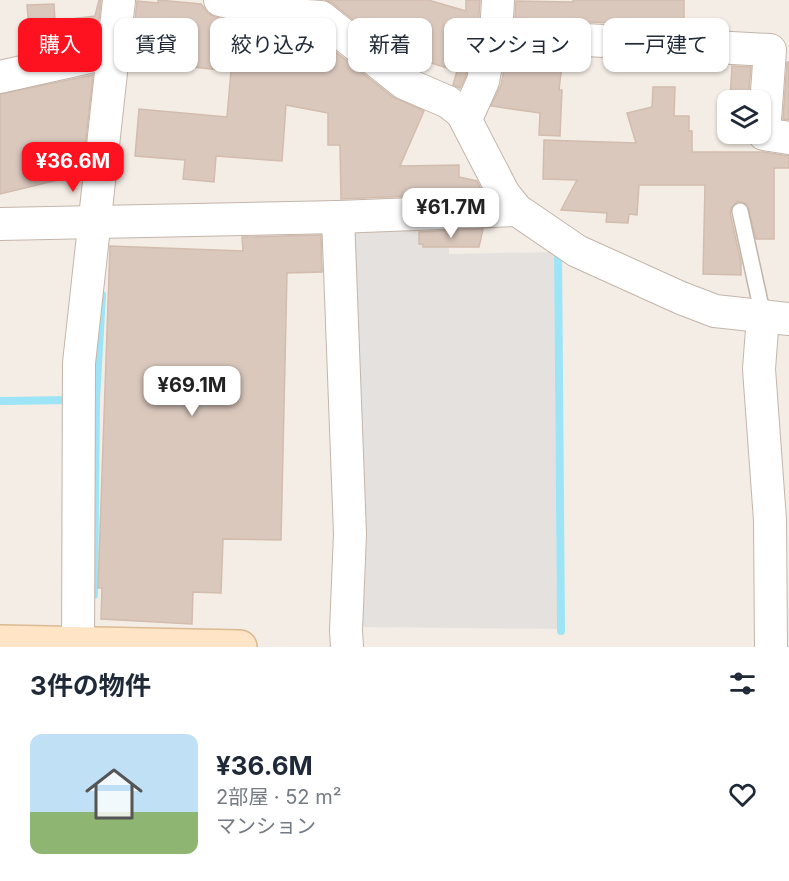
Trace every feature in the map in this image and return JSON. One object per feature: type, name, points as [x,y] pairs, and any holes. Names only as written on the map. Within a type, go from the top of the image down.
[{"type":"main road","points":[[0,642],[240,647]]},
{"type":"street","points":[[78,645],[78,363],[119,0]]},
{"type":"street","points":[[220,0],[276,14],[322,9],[404,83],[448,102],[462,113],[504,194],[517,210],[577,251],[715,311],[776,317],[759,369],[770,520],[771,647]]},
{"type":"street","points":[[497,18],[498,0]]},
{"type":"street","points":[[591,40],[770,50],[764,134],[789,138]]},
{"type":"street","points":[[0,77],[112,52]]},
{"type":"street","points":[[466,119],[485,72]]},
{"type":"street","points":[[0,224],[338,217],[517,210]]},
{"type":"street","points":[[338,217],[350,534],[347,647]]},
{"type":"lane","points":[[740,211],[776,317]]},
{"type":"shaded area","points":[[448,223],[449,254],[554,252],[557,629],[365,627],[354,621],[351,236],[356,226]]},
{"type":"building","points":[[99,0],[101,0],[99,18],[79,18],[95,16]]},
{"type":"building","points":[[158,0],[201,4],[208,13],[219,18],[210,18],[210,69],[198,68],[198,18],[135,18],[137,1],[158,3]]},
{"type":"building","points":[[325,0],[428,0],[466,11],[466,0],[480,0],[479,18],[444,18],[444,67],[432,63],[432,18],[351,18]]},
{"type":"building","points":[[573,0],[684,0],[684,18],[603,18],[603,23],[591,22],[591,18],[515,18],[516,1],[573,2]]},
{"type":"building","points":[[54,4],[55,18],[28,18],[27,5]]},
{"type":"building","points":[[336,52],[348,62],[348,72],[361,72],[393,97],[424,111],[400,166],[459,165],[459,177],[477,181],[483,193],[341,199],[340,145],[328,145],[328,113],[286,105],[282,161],[216,156],[214,182],[183,179],[185,160],[135,156],[139,109],[227,117],[231,72],[336,72]]},
{"type":"building","points":[[787,62],[789,62],[789,120],[783,119]]},
{"type":"building","points":[[732,66],[751,67],[749,90],[731,90]]},
{"type":"building","points":[[457,72],[467,72],[460,88],[453,85]]},
{"type":"building","points":[[504,72],[561,72],[559,90],[562,90],[560,136],[539,135],[540,113],[491,106],[501,85]]},
{"type":"building","points":[[93,75],[81,176],[0,194],[0,94]]},
{"type":"building","points":[[653,87],[675,87],[674,116],[689,116],[692,152],[763,152],[789,156],[789,168],[774,168],[774,239],[756,239],[747,204],[738,201],[731,208],[730,213],[741,262],[741,275],[703,274],[705,185],[639,185],[637,215],[629,214],[628,223],[606,222],[607,213],[561,210],[577,180],[543,179],[544,140],[636,143],[627,113],[652,107]]},
{"type":"building","points":[[483,229],[479,247],[423,247],[423,244],[419,244],[419,232]]},
{"type":"building","points":[[321,235],[322,272],[287,273],[281,540],[223,539],[221,593],[193,592],[192,624],[101,619],[102,588],[98,588],[110,246],[243,251],[242,237]]},
{"type":"waterway","points":[[558,249],[561,631]]},
{"type":"waterway","points":[[94,595],[96,400],[102,295]]},
{"type":"waterway","points":[[0,401],[73,400]]}]
